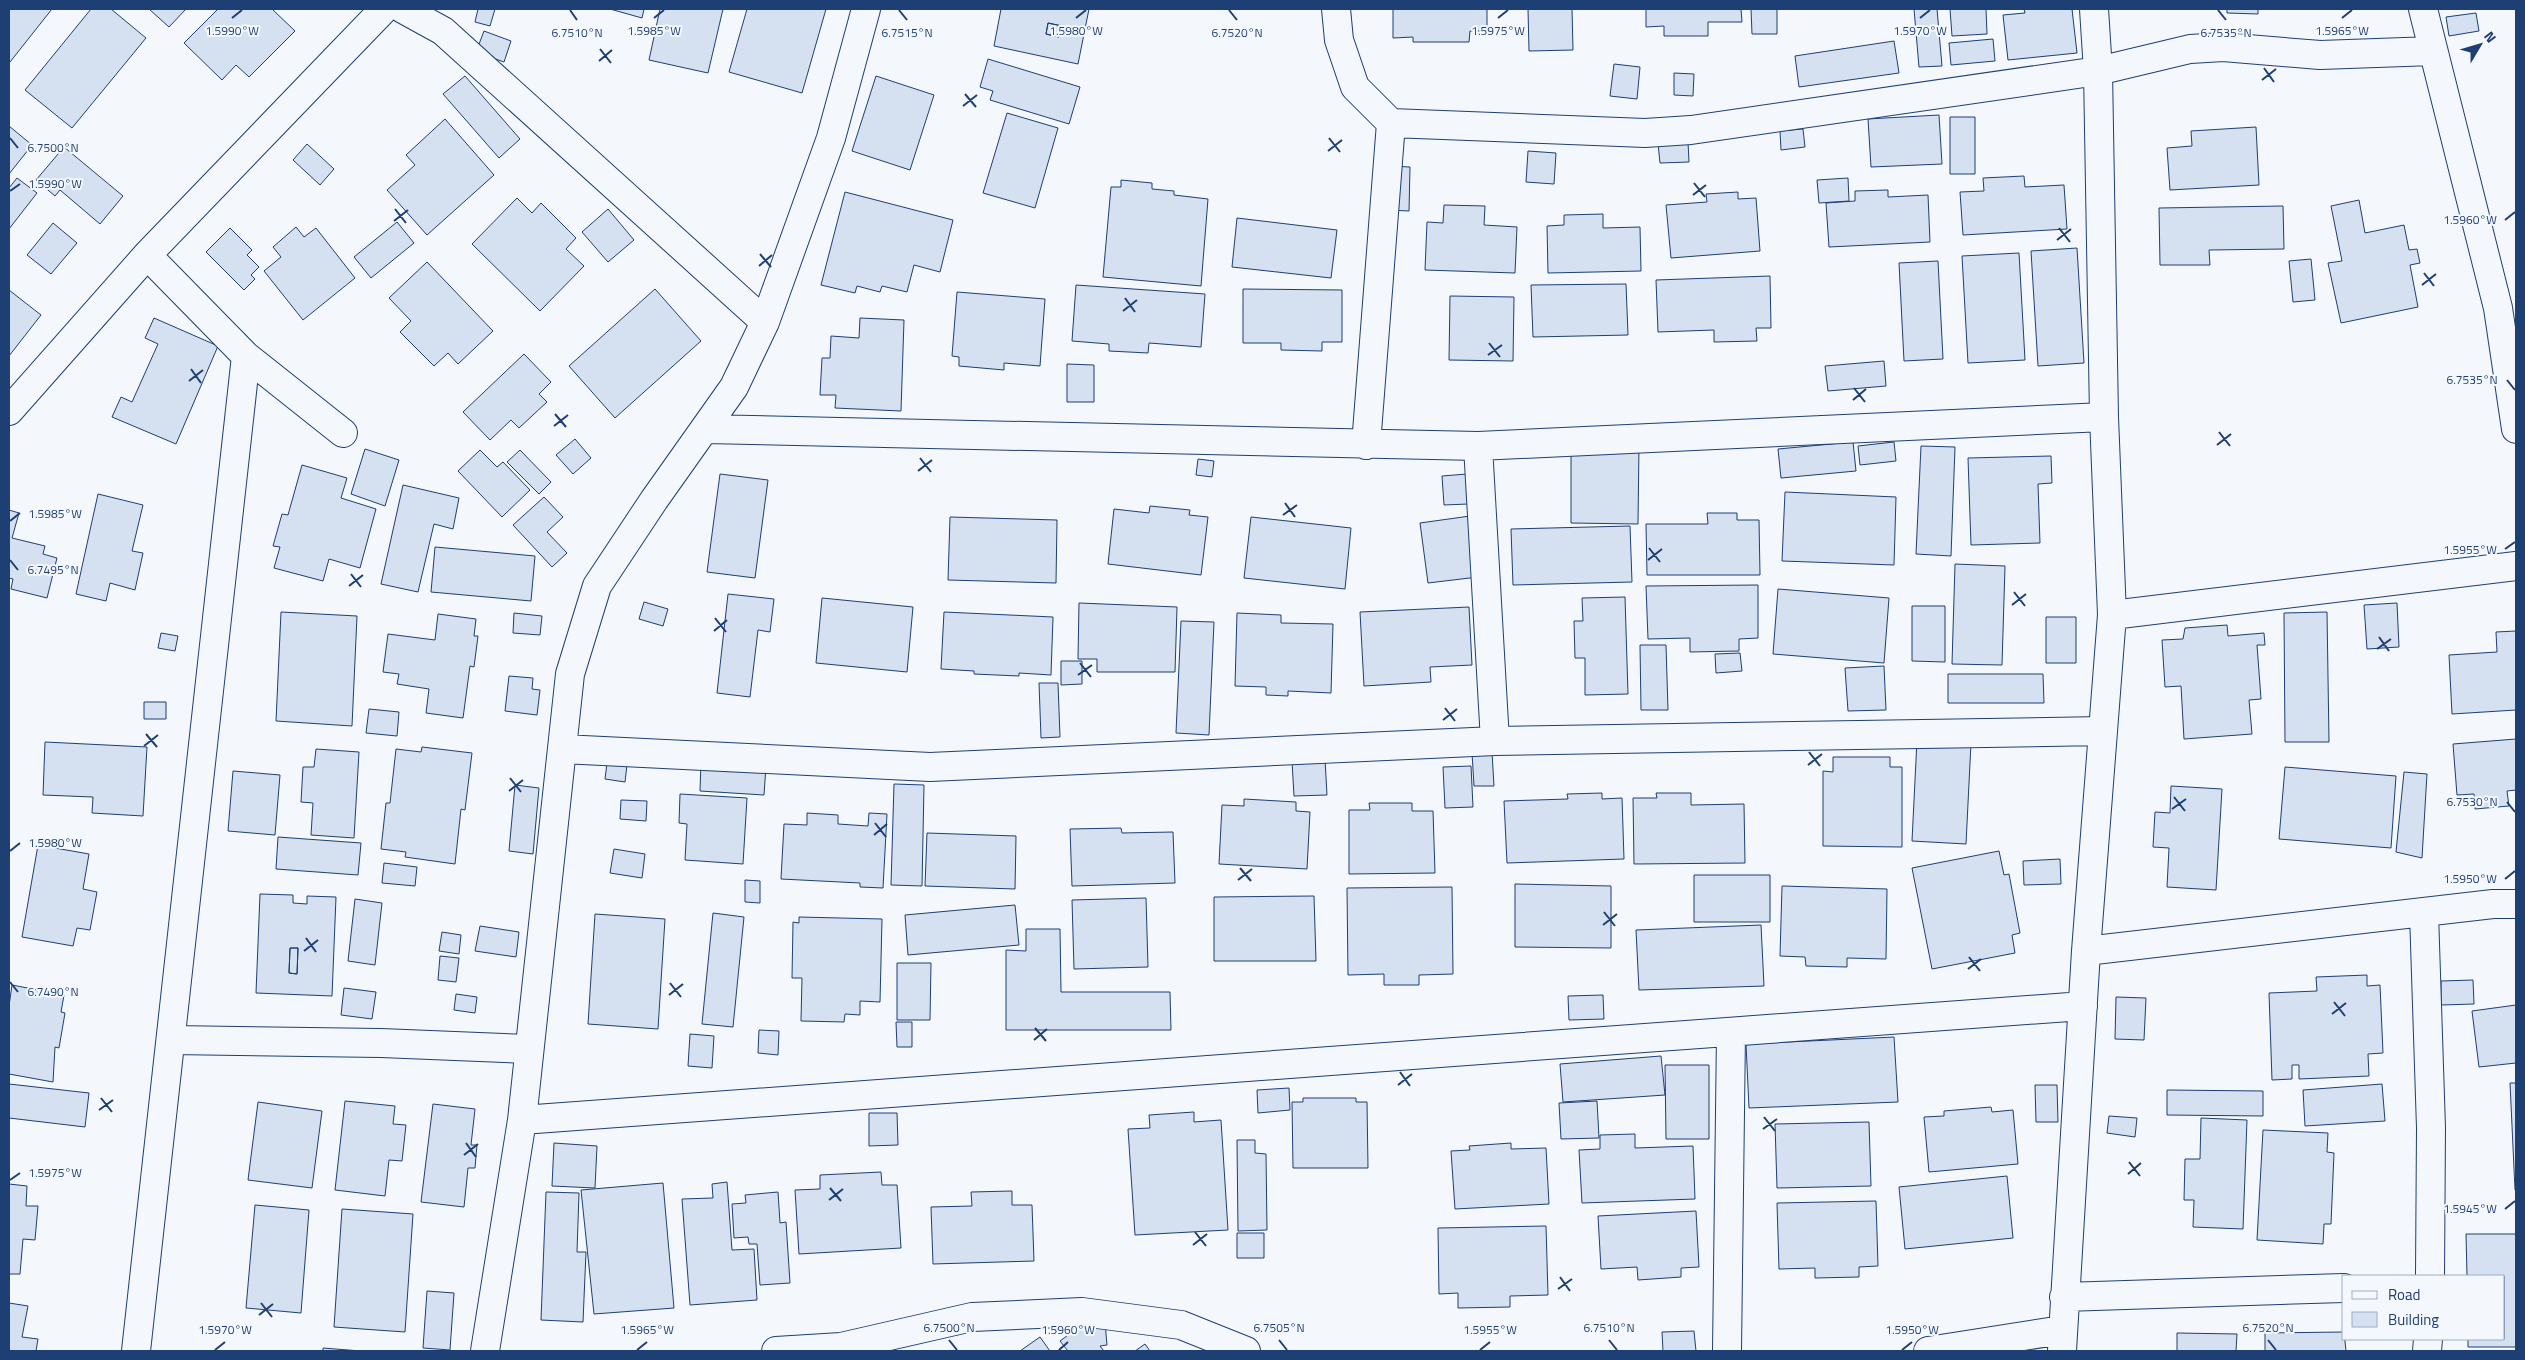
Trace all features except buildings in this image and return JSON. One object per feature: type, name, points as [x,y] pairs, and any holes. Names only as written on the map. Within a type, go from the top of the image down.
[{"type":"street","points":[[9,411],[147,255],[384,9]]},
{"type":"street","points":[[403,9],[446,20],[765,322]]},
{"type":"street","points":[[485,1351],[522,1120],[570,674],[597,586],[654,500],[734,387],[765,322],[831,138],[866,9]]},
{"type":"street","points":[[1336,9],[1339,40],[1355,87],[1391,122],[1645,133],[1691,130],[2098,71],[2190,49],[2223,46],[2320,55],[2433,51]]},
{"type":"street","points":[[1928,1351],[2062,1341],[2086,951],[2112,615],[2104,417],[2098,71],[2094,9]]},
{"type":"street","points":[[2423,9],[2433,51],[2507,308],[2516,429]]},
{"type":"street","points":[[1366,445],[1391,122]]},
{"type":"street","points":[[147,255],[246,356],[343,433]]},
{"type":"street","points":[[136,1351],[172,1040],[246,356]]},
{"type":"street","points":[[705,429],[1478,446],[2104,417]]},
{"type":"street","points":[[1478,446],[1495,740]]},
{"type":"street","points":[[2112,615],[2516,566]]},
{"type":"street","points":[[562,749],[930,768],[1495,740],[2104,732]]},
{"type":"street","points":[[2086,951],[2493,904],[2516,904]]},
{"type":"street","points":[[2424,913],[2431,1128],[2430,1275]]},
{"type":"street","points":[[522,1120],[2083,1006]]},
{"type":"street","points":[[1726,1351],[1731,1032]]},
{"type":"street","points":[[172,1040],[381,1043],[529,1049]]},
{"type":"street","points":[[2064,1297],[2342,1288]]},
{"type":"street","points":[[776,1351],[842,1349],[972,1317],[1082,1312],[1180,1325],[1246,1351]]}]
